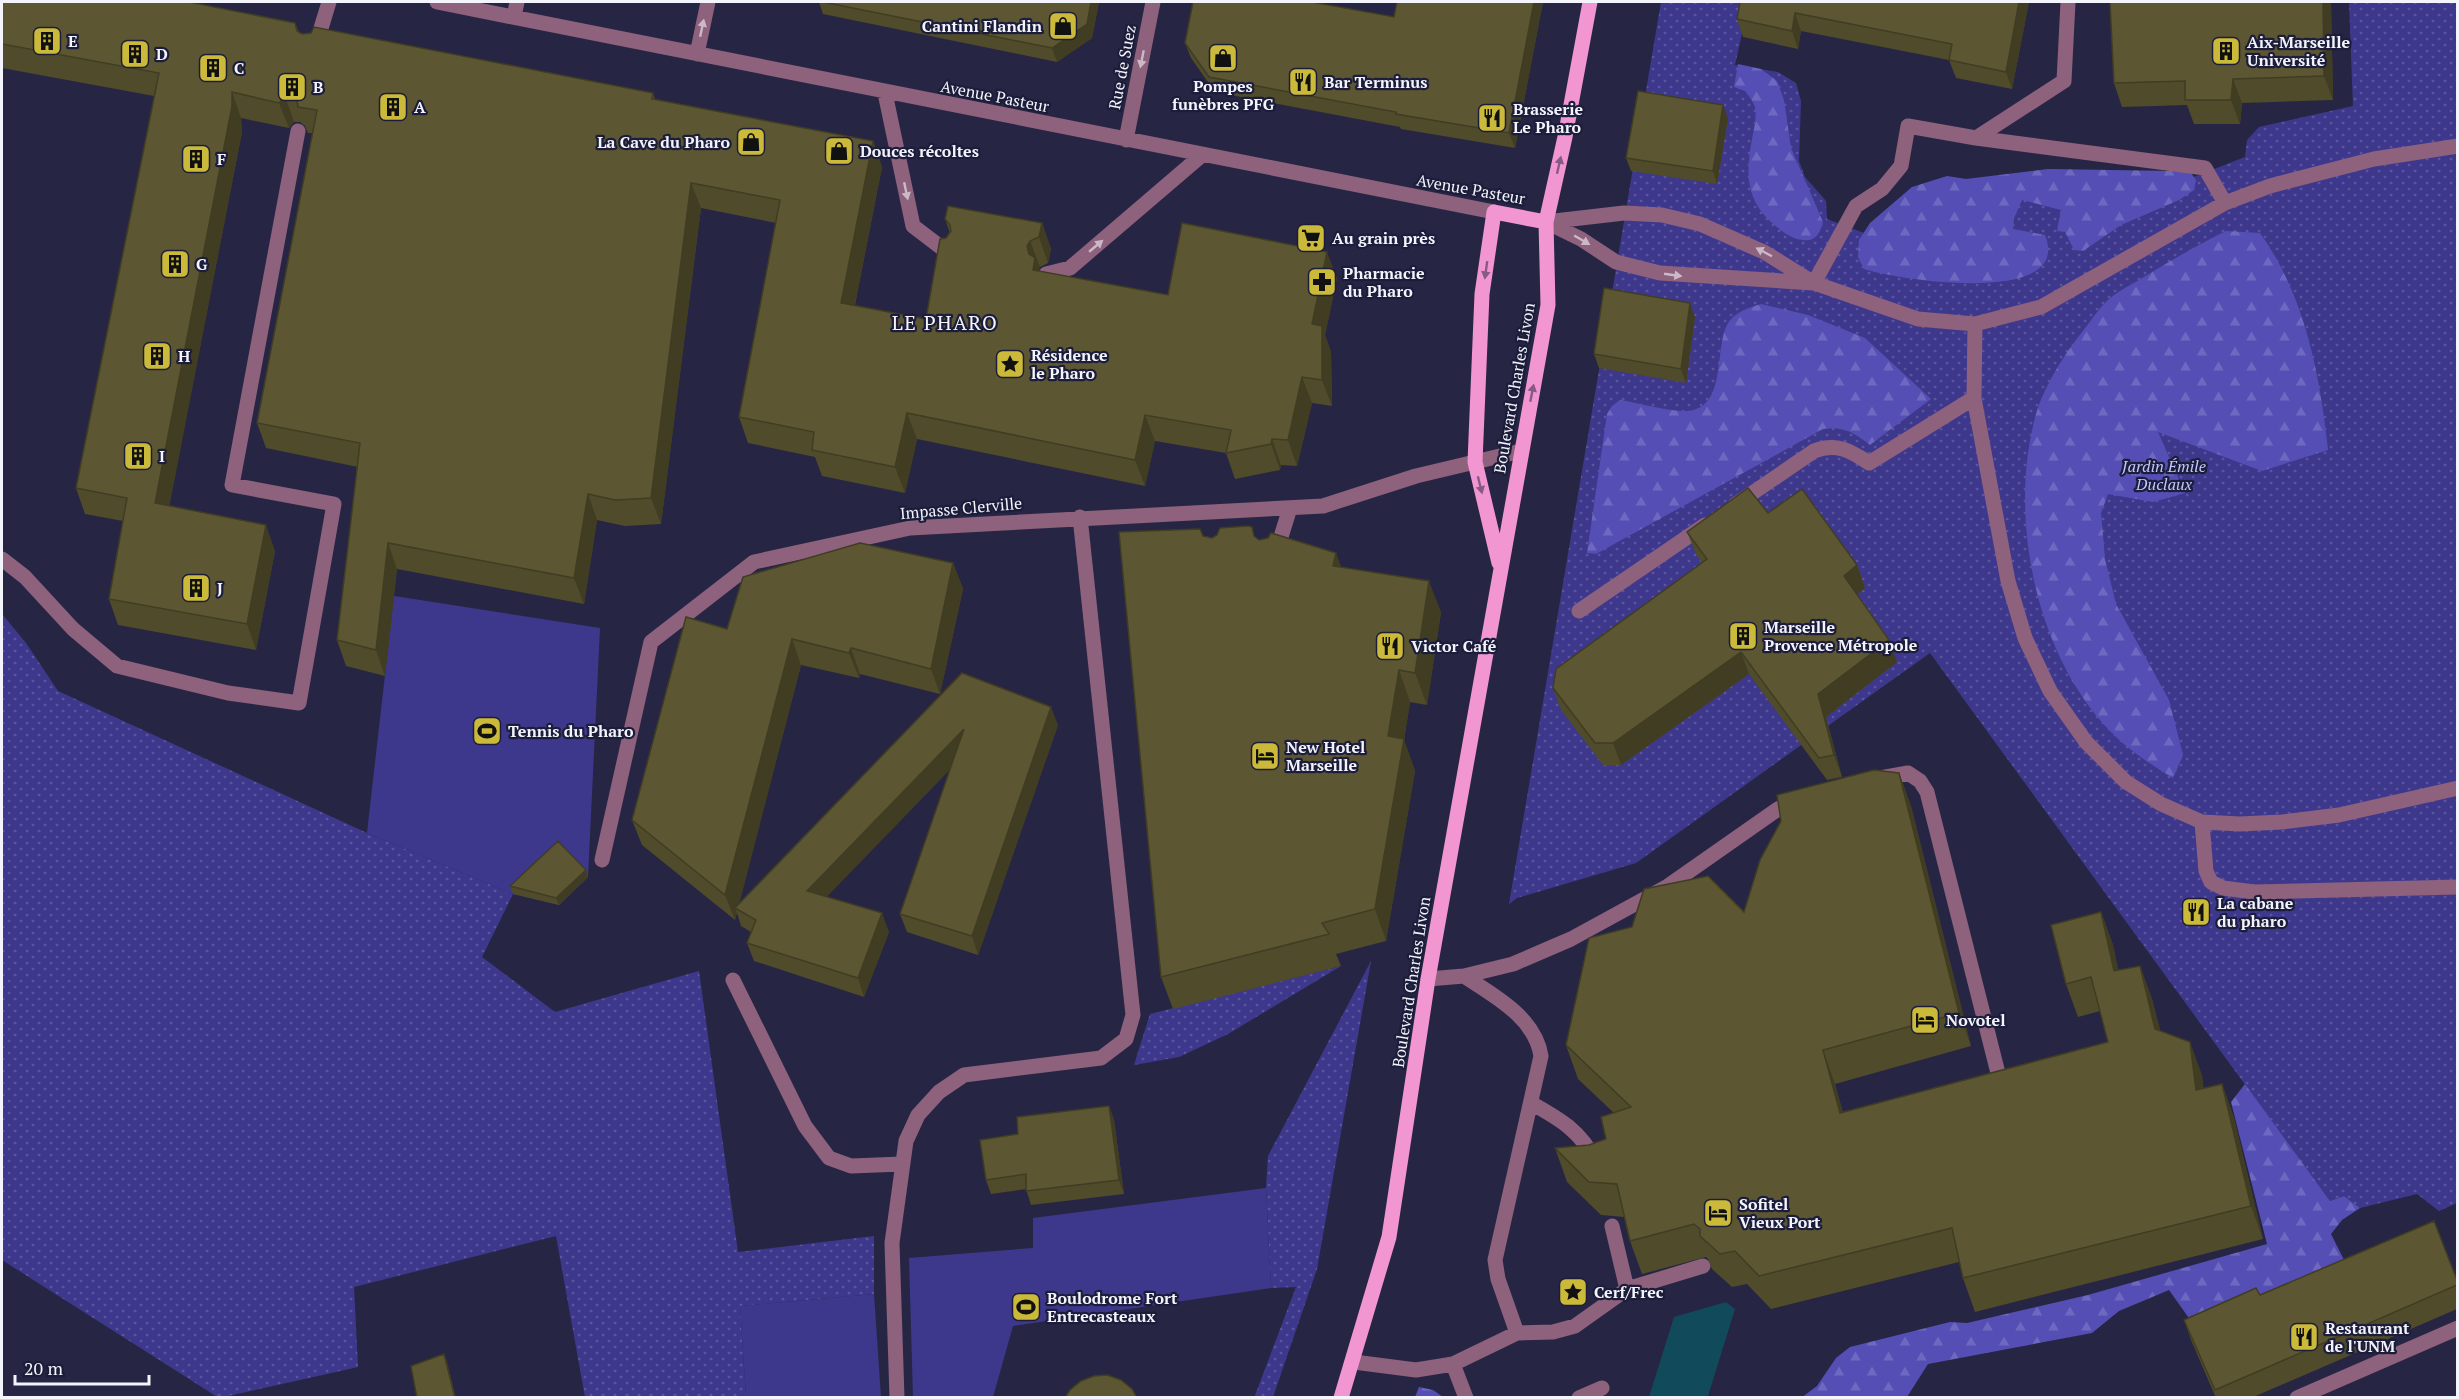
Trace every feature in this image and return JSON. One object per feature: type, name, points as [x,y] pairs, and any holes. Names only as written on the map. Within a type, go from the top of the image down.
[{"type":"main road","name":"Boulevard Charles Livon","points":[[1341,1398],[1354,1362],[1389,1237],[1428,979],[1548,305],[1546,222],[1565,137],[1590,2]]},
{"type":"main road","name":"Boulevard Charles Livon","points":[[1494,212],[1482,294],[1475,462],[1501,569]]},
{"type":"main road","name":"Avenue Pasteur","points":[[1494,212],[1546,222]]},
{"type":"street","points":[[314,51],[328,2]]},
{"type":"street","name":"Avenue Pasteur","points":[[437,2],[885,93],[1494,212]]},
{"type":"street","points":[[513,17],[517,2]]},
{"type":"street","points":[[697,54],[708,2]]},
{"type":"street","name":"Rue de Suez","points":[[1126,140],[1153,2]]},
{"type":"street","points":[[1976,138],[2064,81],[2068,2]]},
{"type":"street","points":[[885,93],[913,226],[951,255]]},
{"type":"street","points":[[1814,283],[1856,206],[1882,189],[1901,166],[1908,126],[1976,138],[2205,168],[2225,203]]},
{"type":"street","points":[[2,559],[25,577],[73,629],[117,666],[228,693],[299,703],[334,504],[232,485],[298,130]]},
{"type":"street","points":[[1546,222],[1624,213],[1662,215],[1700,224],[1764,252],[1814,283],[1918,319],[1974,324],[2041,307],[2225,203],[2270,186],[2364,162],[2457,146]]},
{"type":"street","points":[[1046,274],[1070,268],[1202,155]]},
{"type":"street","points":[[1546,222],[1581,239],[1616,262],[1683,276],[1814,283]]},
{"type":"street","points":[[1974,324],[1974,398],[2008,580],[2025,638],[2050,691],[2086,742],[2126,782],[2161,804],[2202,822],[2282,822],[2339,815],[2457,788]]},
{"type":"street","points":[[1579,610],[1815,451],[1827,446],[1849,449],[1869,463],[1974,398]]},
{"type":"street","name":"Impasse Clerville","points":[[603,860],[651,642],[754,562],[910,528],[1323,506],[1416,476],[1521,451]]},
{"type":"street","points":[[1273,562],[1290,508]]},
{"type":"street","points":[[1228,531],[1233,512]]},
{"type":"street","points":[[897,1398],[891,1243],[906,1141],[918,1115],[939,1092],[964,1075],[1101,1058],[1126,1039],[1133,1015],[1080,518]]},
{"type":"street","points":[[1861,782],[1908,773],[1920,781],[1927,792],[2001,1085]]},
{"type":"street","points":[[1428,979],[1464,976],[1513,964],[1571,939],[1668,886],[1778,809],[1811,795]]},
{"type":"street","points":[[2202,822],[2206,871],[2211,882],[2223,888],[2254,892],[2457,887]]},
{"type":"street","points":[[1464,976],[1525,1022],[1539,1043],[1540,1070],[1495,1260],[1498,1279],[1517,1334]]},
{"type":"street","points":[[733,980],[805,1126],[829,1158],[851,1166],[902,1164]]},
{"type":"street","points":[[1531,1103],[1575,1131],[1590,1150],[1598,1169]]},
{"type":"street","points":[[1612,1226],[1627,1289]]},
{"type":"street","points":[[1354,1362],[1416,1370],[1453,1364],[1517,1334],[1553,1332],[1575,1326],[1627,1289],[1703,1266]]},
{"type":"street","points":[[2297,1398],[2457,1328]]},
{"type":"street","points":[[1453,1364],[1466,1398]]},
{"type":"street","points":[[1579,1398],[1602,1388]]},
{"type":"green space","name":"Jardin Émile Duclaux","points":[[1661,2],[1749,2],[1735,65],[1778,72],[1796,83],[1801,101],[1799,161],[1805,177],[1826,201],[1827,219],[1872,236],[1922,203],[2186,180],[2245,157],[2247,140],[2259,127],[2353,106],[2349,2],[2457,2],[2457,1203],[2439,1211],[2417,1194],[2360,1208],[2344,1196],[2330,1201],[1930,653],[1636,863],[1517,898],[1509,904]]},
{"type":"green space","points":[[1738,64],[1761,69],[1777,81],[1784,100],[1791,148],[1823,222],[1819,233],[1811,240],[1794,238],[1778,228],[1762,213],[1752,194],[1749,162],[1756,111],[1745,91],[1734,87]]},
{"type":"green space","points":[[2048,169],[2174,171],[2191,173],[2196,180],[2194,190],[2179,200],[2121,225],[2083,251],[2074,250],[2065,232],[2057,231],[2061,210],[2022,200],[2014,218],[2013,229],[2045,235],[2047,258],[2034,272],[2009,280],[1978,283],[1943,282],[1882,274],[1864,269],[1858,257],[1859,240],[1870,223],[1912,187],[1947,176],[1966,179]]},
{"type":"green space","points":[[2226,231],[2260,233],[2276,257],[2308,337],[2320,393],[2328,450],[2262,471],[2158,432],[2185,493],[2153,502],[2108,494],[2101,513],[2105,559],[2116,604],[2169,700],[2183,755],[2173,778],[2141,757],[2111,732],[2085,701],[2064,666],[2035,586],[2028,544],[2025,502],[2027,461],[2034,422],[2042,397],[2070,348],[2103,305],[2123,289]]},
{"type":"green space","points":[[1761,304],[1808,315],[1865,338],[1931,399],[1870,445],[1848,431],[1823,429],[1596,554],[1587,553],[1607,414],[1612,406],[1620,400],[1680,411],[1700,407],[1709,400],[1714,389],[1727,325],[1737,314]]},
{"type":"green space","name":"Tennis du Pharo","points":[[394,596],[600,628],[588,877],[559,905],[513,894],[367,833]]},
{"type":"green space","points":[[2,614],[26,643],[58,691],[367,833],[513,894],[482,957],[555,1012],[699,971],[738,1252],[874,1236],[874,1294],[740,1306],[746,1397],[585,1397],[556,1236],[354,1287],[358,1367],[219,1398],[2,1260]]},
{"type":"green space","points":[[1371,961],[1317,1269],[1273,1397],[1254,1398],[1296,1287],[1271,1288],[1266,1188],[1268,1156]]},
{"type":"green space","points":[[1341,966],[1228,1034],[1179,1057],[1134,1065],[1150,1014]]},
{"type":"green space","points":[[2245,1084],[2330,1201],[2344,1196],[2360,1208],[2342,1220],[2331,1234],[2349,1270],[2270,1302],[2264,1293],[2191,1321],[2169,1290],[2119,1311],[2092,1333],[1928,1364],[1907,1397],[1801,1398],[1817,1386],[1836,1358],[1850,1347],[1950,1322],[1967,1323],[2088,1295],[2267,1244],[2231,1102]]},
{"type":"green space","name":"Boulodrome Fort Entrecasteaux","points":[[1266,1188],[1271,1288],[1013,1326],[993,1397],[913,1397],[909,1258],[1033,1248],[1033,1218]]},
{"type":"green space","points":[[874,1294],[881,1397],[746,1397],[740,1306]]},
{"type":"green space","points":[[1419,1387],[1433,1390],[1443,1397],[1415,1397]]},
{"type":"water","points":[[1726,1302],[1735,1309],[1708,1396],[1649,1397],[1674,1317]]},
{"type":"building","points":[[2,2],[189,2],[295,23],[297,31],[302,34],[311,33],[314,27],[653,93],[652,99],[873,141],[841,303],[926,319],[940,239],[946,238],[951,231],[945,219],[948,206],[1042,223],[1039,237],[1030,241],[1027,246],[1029,254],[1035,258],[1033,270],[1168,295],[1182,223],[1327,252],[1312,324],[1322,326],[1322,380],[1302,377],[1288,440],[1272,439],[1271,444],[1226,453],[1231,430],[1145,415],[1135,460],[907,413],[895,467],[812,450],[814,432],[739,417],[780,200],[691,183],[651,498],[615,500],[588,494],[574,578],[388,543],[376,650],[337,640],[360,443],[257,423],[317,110],[298,107],[297,101],[291,96],[285,96],[279,103],[232,92],[232,106],[155,503],[266,525],[247,624],[109,599],[127,498],[76,488],[159,73],[2,44]]},
{"type":"building","points":[[823,2],[1091,2],[1087,24],[1052,48]]},
{"type":"building","points":[[1193,2],[1312,2],[1394,17],[1397,2],[1534,2],[1509,133],[1396,114],[1396,112],[1209,77],[1185,43]]},
{"type":"building","points":[[1740,2],[2019,2],[2006,72],[1949,60],[1952,44],[1795,13],[1792,31],[1737,19]]},
{"type":"building","name":"Aix-Marseille Université","points":[[2110,2],[2323,2],[2324,76],[2233,79],[2231,100],[2185,100],[2185,81],[2114,83]]},
{"type":"building","points":[[1638,91],[1723,105],[1713,171],[1626,158]]},
{"type":"building","points":[[1604,288],[1690,303],[1681,369],[1594,354]]},
{"type":"building","name":"Marseille Provence Métropole","points":[[1748,488],[1768,513],[1802,489],[1857,565],[1844,576],[1889,640],[1818,694],[1834,755],[1819,758],[1741,652],[1613,743],[1595,743],[1553,688],[1556,669],[1707,559],[1687,532]]},
{"type":"building","points":[[1252,527],[1254,536],[1259,540],[1268,538],[1271,533],[1336,553],[1333,566],[1429,581],[1415,673],[1399,670],[1388,736],[1404,739],[1375,909],[1322,923],[1329,934],[1161,977],[1119,532],[1200,529],[1203,536],[1212,538],[1217,535],[1220,528]]},
{"type":"building","points":[[860,543],[953,563],[931,669],[851,648],[849,653],[792,639],[725,895],[632,820],[686,617],[727,629],[743,577]]},
{"type":"building","points":[[962,673],[1051,707],[972,936],[900,914],[964,729],[807,891],[882,913],[858,978],[747,943],[756,920],[735,908]]},
{"type":"building","points":[[1874,770],[1899,773],[1959,1013],[1823,1050],[1840,1113],[2108,1042],[2091,977],[2066,984],[2051,925],[2101,912],[2114,971],[2140,966],[2155,1029],[2190,1042],[2196,1090],[2222,1084],[2251,1206],[1963,1278],[1952,1228],[1759,1276],[1735,1251],[1720,1254],[1700,1236],[1700,1229],[1694,1224],[1630,1241],[1617,1184],[1589,1182],[1555,1148],[1589,1145],[1606,1139],[1601,1117],[1631,1107],[1566,1045],[1589,938],[1632,927],[1644,889],[1708,876],[1744,912],[1760,860],[1781,821],[1777,795]]},
{"type":"building","points":[[558,841],[586,870],[556,898],[510,886]]},
{"type":"building","points":[[1109,1106],[1119,1180],[1026,1191],[1026,1174],[986,1180],[980,1140],[1018,1134],[1017,1117]]},
{"type":"building","points":[[2434,1221],[2457,1285],[2215,1390],[2184,1320],[2256,1288],[2260,1295]]},
{"type":"building","points":[[444,1354],[455,1398],[417,1398],[411,1366]]},
{"type":"building","points":[[1107,1375],[1121,1380],[1132,1389],[1137,1398],[1065,1398],[1070,1390],[1081,1381],[1094,1376]]},
{"type":"place","name":"Cantini Flandin","points":[[1063,26]]},
{"type":"place","name":"E","points":[[47,41]]},
{"type":"place","name":"Aix-Marseille Université","points":[[2226,51]]},
{"type":"place","name":"D","points":[[135,54]]},
{"type":"place","name":"Pompes funèbres PFG","points":[[1223,58]]},
{"type":"place","name":"C","points":[[213,68]]},
{"type":"place","name":"Bar Terminus","points":[[1303,82]]},
{"type":"place","name":"B","points":[[292,87]]},
{"type":"place","name":"A","points":[[393,107]]},
{"type":"place","name":"Brasserie Le Pharo","points":[[1492,118]]},
{"type":"place","name":"La Cave du Pharo","points":[[751,142]]},
{"type":"place","name":"Douces récoltes","points":[[839,151]]},
{"type":"place","name":"F","points":[[196,159]]},
{"type":"place","name":"Au grain près","points":[[1311,238]]},
{"type":"place","name":"G","points":[[175,264]]},
{"type":"place","name":"Pharmacie du Pharo","points":[[1322,282]]},
{"type":"place","name":"H","points":[[157,356]]},
{"type":"place","name":"Résidence le Pharo","points":[[1010,364]]},
{"type":"place","name":"I","points":[[138,456]]},
{"type":"place","name":"J","points":[[196,588]]},
{"type":"place","name":"Marseille Provence Métropole","points":[[1743,636]]},
{"type":"place","name":"Victor Café","points":[[1390,646]]},
{"type":"place","name":"Tennis du Pharo","points":[[487,731]]},
{"type":"place","name":"New Hotel Marseille","points":[[1265,756]]},
{"type":"place","name":"La cabane du pharo","points":[[2196,912]]},
{"type":"place","name":"Novotel","points":[[1925,1020]]},
{"type":"place","name":"Sofitel Vieux Port","points":[[1718,1213]]},
{"type":"place","name":"Cerf/Frec","points":[[1573,1292]]},
{"type":"place","name":"Boulodrome Fort Entrecasteaux","points":[[1026,1307]]},
{"type":"place","name":"Restaurant de l'UNM","points":[[2304,1337]]},
{"type":"district","name":"LE PHARO","points":[[945,322]]}]
